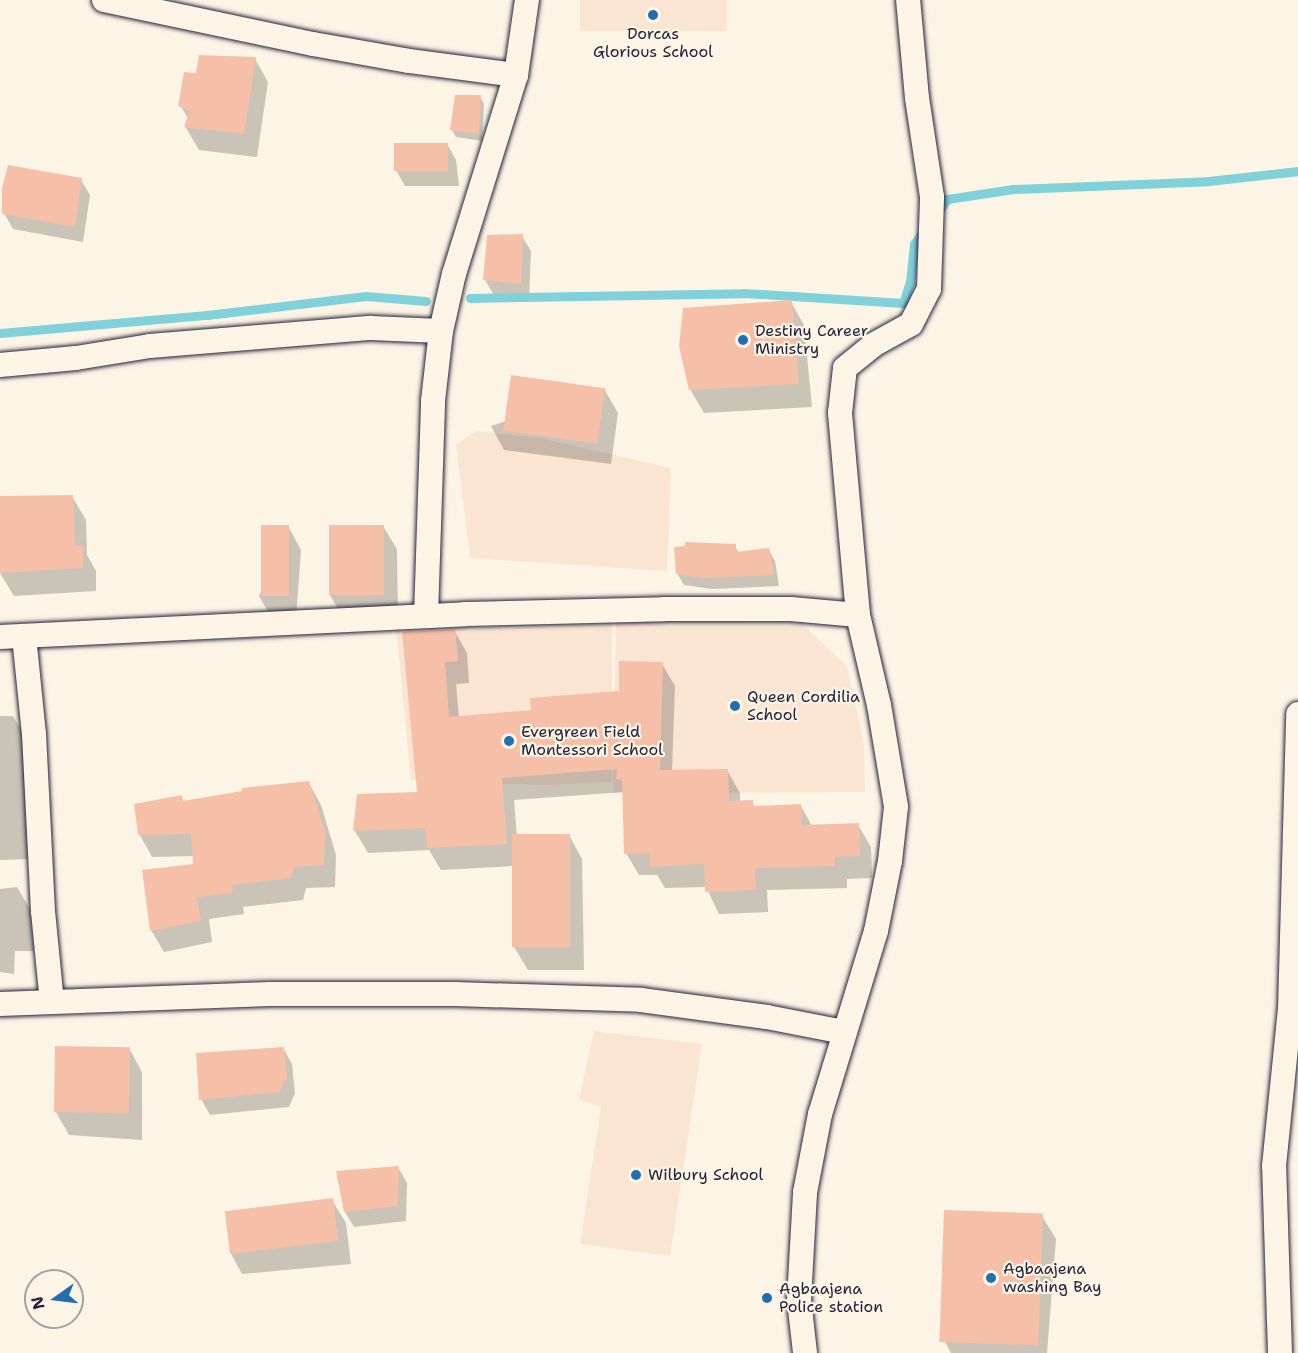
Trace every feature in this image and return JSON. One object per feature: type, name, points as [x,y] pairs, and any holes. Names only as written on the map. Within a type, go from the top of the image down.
[{"type":"street","points":[[104,0],[409,62],[516,75]]},
{"type":"street","points":[[426,616],[433,401],[441,331],[454,274],[516,75],[527,0]]},
{"type":"street","points":[[805,1353],[799,1300],[804,1193],[820,1114],[876,931],[890,861],[896,807],[879,705],[858,615],[840,413],[845,368],[873,345],[911,324],[929,289],[932,197],[917,98],[908,0]]},
{"type":"street","points":[[0,365],[76,358],[150,346],[371,328],[441,331]]},
{"type":"street","points":[[0,637],[426,616],[723,608],[791,609],[858,615]]},
{"type":"street","points":[[24,636],[34,734],[42,911],[52,1002]]},
{"type":"street","points":[[1280,1353],[1274,1166],[1294,1010],[1298,714]]},
{"type":"street","points":[[0,1004],[270,994],[455,994],[618,999],[767,1017],[844,1032]]},
{"type":"shaded area","name":"Dorcas Glorious School","points":[[580,0],[727,0],[727,31],[580,31]]},
{"type":"shaded area","points":[[477,431],[540,438],[671,468],[667,571],[470,558],[456,444]]},
{"type":"shaded area","name":"Queen Cordilia School","points":[[616,620],[801,623],[847,666],[864,745],[865,792],[613,793]]},
{"type":"shaded area","name":"Evergreen Field Montessori School","points":[[612,623],[612,782],[544,785],[411,780],[396,627],[482,628]]},
{"type":"shaded area","name":"Wilbury School","points":[[594,1031],[702,1044],[670,1256],[580,1244],[601,1107],[579,1099]]},
{"type":"building","points":[[199,55],[256,57],[244,134],[184,127],[189,111],[178,106],[184,72],[196,73]]},
{"type":"building","points":[[455,95],[481,95],[479,134],[450,130]]},
{"type":"building","points":[[394,143],[448,143],[448,171],[394,171]]},
{"type":"building","points":[[8,165],[82,178],[75,227],[2,214],[2,188]]},
{"type":"building","points":[[523,234],[521,284],[483,280],[487,235]]},
{"type":"building","name":"Destiny Career Ministry","points":[[792,300],[799,384],[689,390],[679,346],[683,308]]},
{"type":"building","points":[[511,375],[605,388],[597,444],[503,430]]},
{"type":"building","points":[[73,495],[75,545],[83,546],[83,568],[0,573],[0,496]]},
{"type":"building","points":[[261,525],[289,525],[289,596],[261,596]]},
{"type":"building","points":[[329,525],[384,525],[384,595],[329,595]]},
{"type":"building","points":[[685,542],[736,544],[736,552],[769,548],[774,575],[704,578],[676,574],[674,547],[685,546]]},
{"type":"building","points":[[455,629],[458,661],[445,662],[449,717],[531,710],[530,698],[619,691],[619,661],[663,662],[660,770],[728,769],[729,801],[753,800],[753,806],[801,804],[802,825],[859,823],[860,856],[835,857],[835,866],[755,868],[756,890],[705,892],[704,864],[650,867],[649,853],[624,854],[622,780],[616,779],[617,769],[502,778],[507,844],[427,848],[425,828],[353,831],[357,794],[417,792],[402,632]]},
{"type":"building","points":[[309,781],[325,832],[324,865],[294,867],[291,878],[232,885],[233,893],[197,897],[201,921],[150,931],[142,870],[193,864],[191,834],[138,835],[134,804],[182,795],[183,801],[242,791],[242,788]]},
{"type":"building","points":[[512,834],[570,834],[570,947],[512,947]]},
{"type":"building","points":[[55,1046],[130,1047],[129,1113],[54,1112]]},
{"type":"building","points":[[284,1047],[287,1077],[280,1092],[199,1100],[196,1053]]},
{"type":"building","points":[[399,1166],[398,1206],[344,1212],[336,1171]]},
{"type":"building","points":[[333,1198],[338,1241],[230,1254],[225,1211]]},
{"type":"building","name":"Agbaajena washing Bay","points":[[944,1210],[1043,1213],[1038,1345],[939,1342]]},
{"type":"waterway","points":[[937,213],[947,199],[1013,189],[1208,181],[1298,171]]},
{"type":"waterway","points":[[470,298],[744,293],[903,303],[910,282],[914,244],[925,229]]},
{"type":"waterway","points":[[0,333],[207,315],[366,296],[426,301]]},
{"type":"place","name":"Dorcas Glorious School","points":[[653,15]]},
{"type":"place","name":"Destiny Career Ministry","points":[[743,340]]},
{"type":"place","name":"Queen Cordilia School","points":[[735,706]]},
{"type":"place","name":"Evergreen Field Montessori School","points":[[509,741]]},
{"type":"place","name":"Wilbury School","points":[[636,1175]]},
{"type":"place","name":"Agbaajena washing Bay","points":[[991,1278]]},
{"type":"place","name":"Agbaajena Police station","points":[[767,1298]]}]
